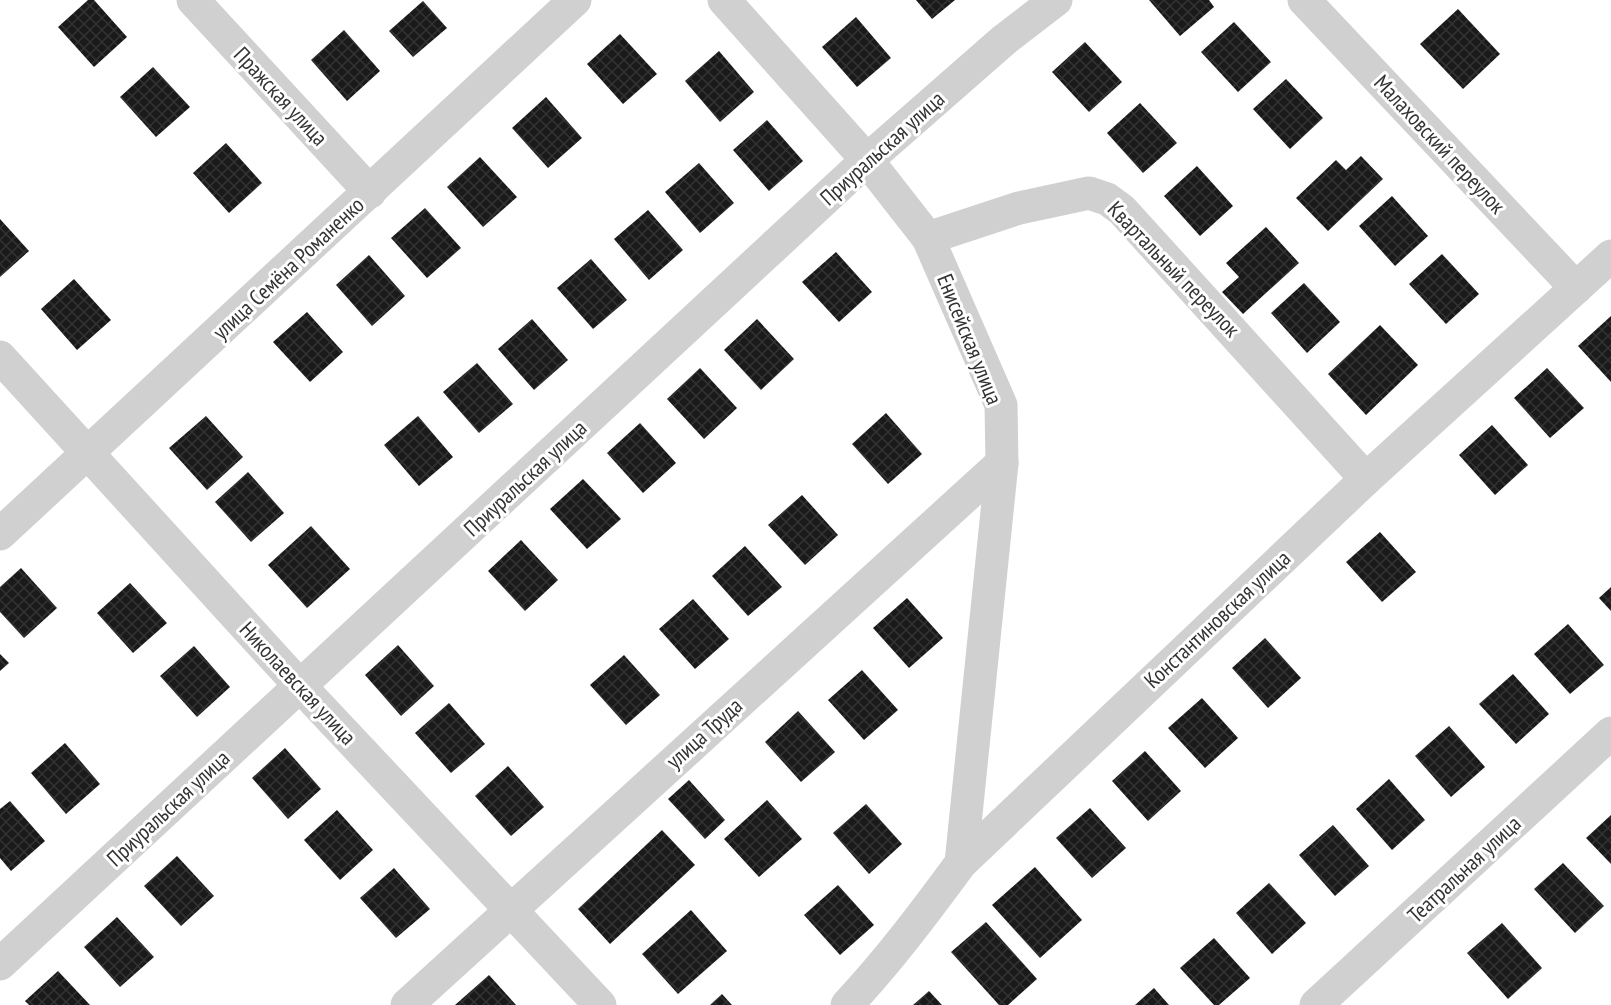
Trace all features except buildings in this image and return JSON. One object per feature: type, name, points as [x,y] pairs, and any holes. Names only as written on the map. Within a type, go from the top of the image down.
[{"type":"street","name":"Пражская улица","points":[[193,0],[370,192]]},
{"type":"street","name":"улица Семёна Романенко","points":[[0,534],[90,453],[575,0]]},
{"type":"street","name":"Енисейская улица","points":[[724,0],[867,160],[928,238],[1001,405],[1002,463],[961,863]]},
{"type":"street","name":"Приуральская улица","points":[[0,964],[867,160],[1004,40],[1056,0]]},
{"type":"street","name":"Малаховский переулок","points":[[1304,0],[1576,288]]},
{"type":"street","name":"Квартальный переулок","points":[[928,238],[1019,208],[1089,193],[1107,199],[1122,210],[1366,478]]},
{"type":"street","name":"Константиновская улица","points":[[847,1005],[913,929],[961,863],[1366,478],[1611,256]]},
{"type":"street","name":"Николаевская улица","points":[[0,357],[90,453],[301,687],[600,1005]]},
{"type":"street","name":"улица Труда","points":[[407,1005],[1002,463]]},
{"type":"street","name":"Театральная улица","points":[[1316,1005],[1611,733]]}]
